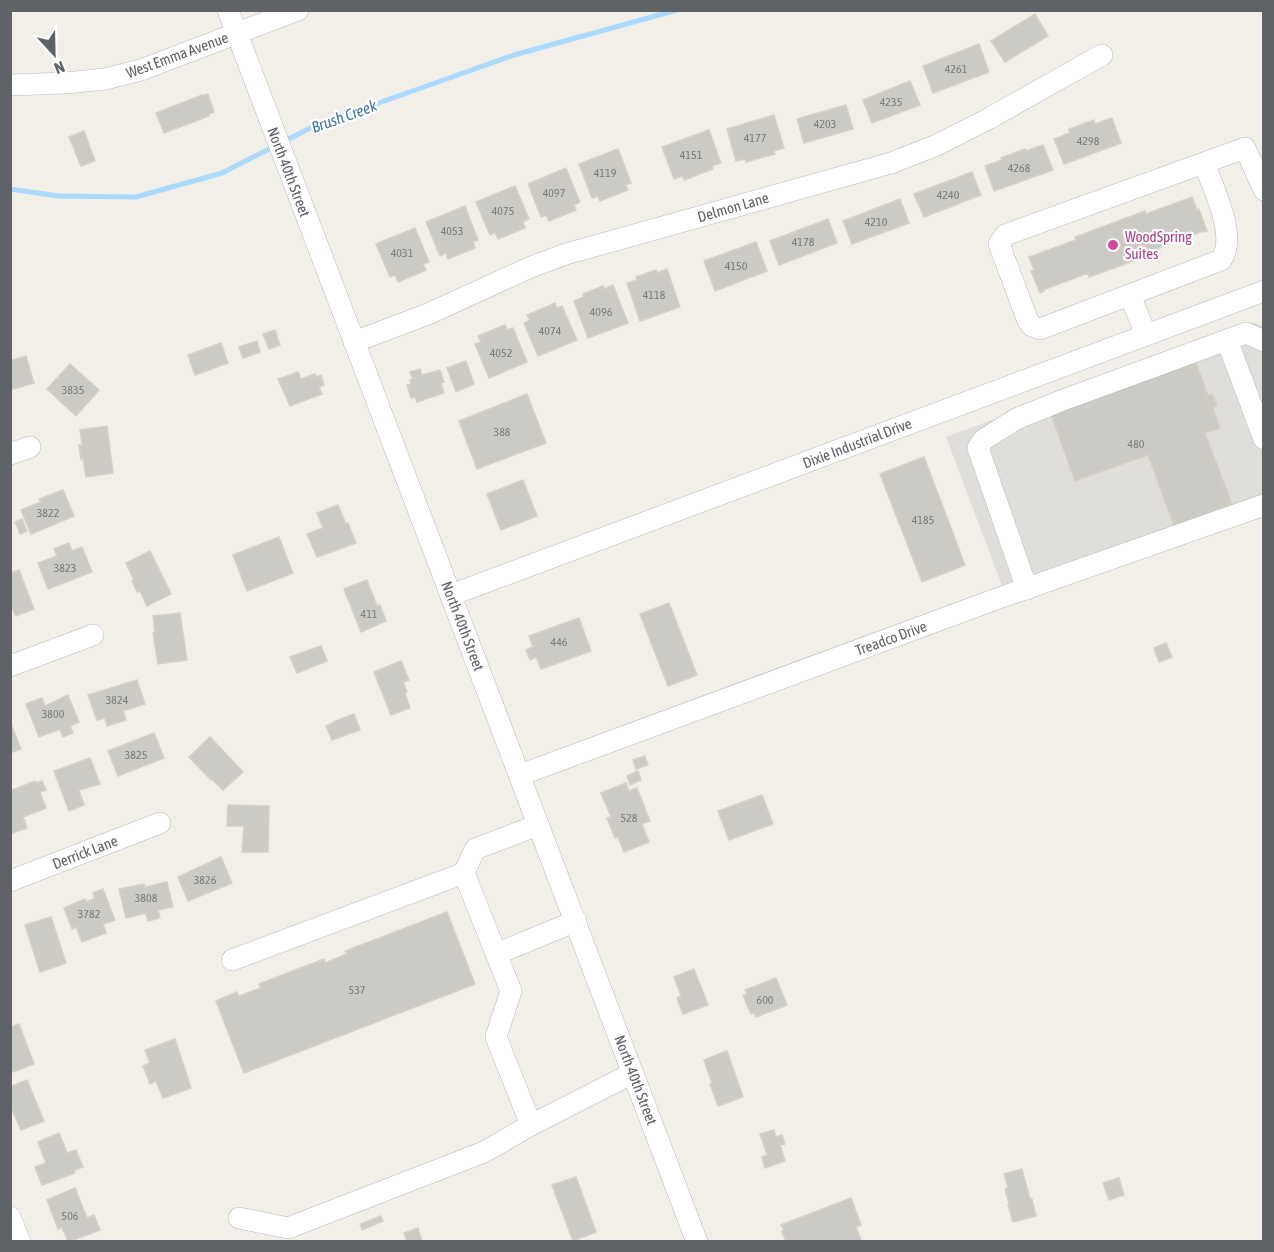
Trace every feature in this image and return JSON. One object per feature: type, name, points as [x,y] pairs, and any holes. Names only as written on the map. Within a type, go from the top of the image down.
[{"type":"street","name":"North 40th Street","points":[[228,10],[697,1242]]},
{"type":"street","name":"West Emma Avenue","points":[[10,85],[105,79],[141,70],[298,10]]},
{"type":"street","name":"Delmon Lane","points":[[354,342],[428,314],[531,267],[566,254],[891,163],[937,145],[988,119],[1102,55]]},
{"type":"street","points":[[1204,163],[1226,224],[1227,249],[1221,261],[1040,328],[1032,326],[1028,321],[999,244],[1005,235],[1245,148],[1263,190]]},
{"type":"street","name":"Dixie Industrial Drive","points":[[451,595],[1263,291]]},
{"type":"street","points":[[1131,295],[1146,335]]},
{"type":"street","points":[[1027,589],[978,448],[983,440],[1025,415],[1246,333],[1263,341]]},
{"type":"street","points":[[1227,340],[1263,440]]},
{"type":"street","name":"Treadco Drive","points":[[520,775],[1263,505]]},
{"type":"street","points":[[10,666],[93,635]]},
{"type":"street","name":"Derrick Lane","points":[[10,880],[160,823]]},
{"type":"street","points":[[232,960],[464,873],[475,849],[538,825]]},
{"type":"street","points":[[464,873],[511,991],[496,1037],[531,1125]]},
{"type":"street","points":[[496,954],[576,921]]},
{"type":"street","points":[[239,1218],[288,1228],[484,1152],[531,1125],[633,1073]]},
{"type":"street","points":[[10,1218],[20,1242]]},
{"type":"shaded area","points":[[1254,323],[1263,326],[1263,496],[1004,591],[946,437]]},
{"type":"building","points":[[1035,14],[1048,36],[1005,62],[991,41]]},
{"type":"building","points":[[979,44],[989,72],[933,93],[923,66]]},
{"type":"building","points":[[910,81],[920,105],[872,123],[863,100]]},
{"type":"building","points":[[208,94],[214,112],[164,133],[156,113]]},
{"type":"building","points":[[846,105],[853,129],[804,143],[797,119]]},
{"type":"building","points":[[774,115],[784,148],[774,151],[775,154],[746,162],[745,159],[736,161],[727,129]]},
{"type":"building","points":[[1112,118],[1121,143],[1064,164],[1054,139],[1070,133],[1069,129],[1094,120],[1095,124]]},
{"type":"building","points":[[709,130],[721,163],[712,166],[713,169],[684,180],[683,176],[674,179],[662,147]]},
{"type":"building","points":[[84,131],[95,161],[81,166],[69,137]]},
{"type":"building","points":[[1043,145],[1053,170],[994,191],[985,166],[1025,149],[1026,151]]},
{"type":"building","points":[[618,149],[631,183],[625,185],[628,190],[600,201],[598,196],[592,198],[579,164]]},
{"type":"building","points":[[566,168],[580,202],[574,205],[576,210],[549,221],[546,215],[541,217],[528,184]]},
{"type":"building","points":[[972,172],[981,195],[924,217],[914,194]]},
{"type":"building","points":[[515,186],[529,219],[523,222],[525,228],[498,239],[495,233],[490,235],[476,202]]},
{"type":"building","name":"WoodSpring Suites","points":[[1192,197],[1207,231],[1158,248],[1160,251],[1117,267],[1089,277],[1088,273],[1040,293],[1031,271],[1034,270],[1029,257],[1145,211],[1146,214]]},
{"type":"building","points":[[900,199],[909,223],[852,244],[843,221]]},
{"type":"building","points":[[465,206],[478,240],[473,242],[475,248],[448,259],[446,253],[440,256],[426,222]]},
{"type":"building","points":[[828,219],[837,243],[779,265],[770,241]]},
{"type":"building","points":[[415,228],[429,262],[423,264],[426,270],[398,282],[395,275],[390,277],[376,244]]},
{"type":"building","points":[[756,242],[767,271],[715,291],[704,261]]},
{"type":"building","points":[[667,269],[680,307],[640,321],[627,283],[656,270],[657,273]]},
{"type":"building","points":[[613,285],[628,323],[588,338],[574,301],[584,297],[583,294],[603,286],[604,289]]},
{"type":"building","points":[[555,303],[557,308],[562,306],[577,340],[538,356],[524,323],[530,320],[527,315]]},
{"type":"building","points":[[505,325],[507,330],[513,328],[527,362],[489,378],[475,344],[481,342],[478,336]]},
{"type":"building","points":[[275,330],[280,345],[269,349],[263,334]]},
{"type":"building","points":[[257,341],[260,352],[243,358],[239,347]]},
{"type":"building","points":[[221,343],[228,363],[195,375],[188,355]]},
{"type":"building","points":[[26,356],[34,383],[10,390],[10,361]]},
{"type":"building","points":[[1194,358],[1208,395],[1212,394],[1217,406],[1213,408],[1220,428],[1205,433],[1232,504],[1174,526],[1148,455],[1075,481],[1050,412]]},
{"type":"building","points":[[466,361],[474,384],[456,392],[447,368]]},
{"type":"building","points":[[70,364],[99,390],[76,416],[47,389]]},
{"type":"building","points":[[420,369],[422,375],[440,370],[444,382],[441,383],[444,393],[417,402],[415,397],[411,398],[407,385],[411,384],[410,380],[413,379],[410,372]]},
{"type":"building","points":[[298,372],[301,379],[315,374],[316,377],[321,375],[324,385],[319,387],[322,394],[290,406],[278,379]]},
{"type":"building","points":[[527,394],[546,443],[477,469],[459,421]]},
{"type":"building","points":[[107,426],[113,473],[86,477],[79,445],[82,445],[80,430]]},
{"type":"building","points":[[924,457],[965,565],[922,582],[880,474]]},
{"type":"building","points":[[523,480],[537,516],[501,530],[487,494]]},
{"type":"building","points":[[63,490],[74,516],[31,534],[21,510],[41,502],[39,499]]},
{"type":"building","points":[[338,505],[356,543],[317,557],[307,534],[323,528],[317,513]]},
{"type":"building","points":[[22,519],[27,531],[20,534],[15,522]]},
{"type":"building","points":[[279,537],[293,573],[247,591],[233,555]]},
{"type":"building","points":[[69,543],[72,551],[82,547],[92,572],[48,589],[38,563],[57,556],[54,549]]},
{"type":"building","points":[[150,551],[171,594],[147,606],[140,591],[137,592],[126,563]]},
{"type":"building","points":[[19,570],[34,609],[16,616],[10,604],[10,573]]},
{"type":"building","points":[[367,580],[377,606],[380,605],[386,621],[361,632],[344,589]]},
{"type":"building","points":[[669,603],[697,675],[668,686],[640,614]]},
{"type":"building","points":[[180,613],[187,660],[158,664],[153,616]]},
{"type":"building","points":[[579,618],[591,651],[541,669],[536,657],[530,660],[526,650],[533,647],[529,636]]},
{"type":"building","points":[[1166,643],[1172,657],[1159,662],[1154,648]]},
{"type":"building","points":[[321,646],[327,661],[297,673],[290,657]]},
{"type":"building","points":[[401,661],[409,680],[403,682],[410,708],[391,715],[374,672]]},
{"type":"building","points":[[137,680],[145,704],[123,711],[126,720],[107,726],[105,718],[97,720],[88,695]]},
{"type":"building","points":[[68,695],[79,722],[70,726],[73,733],[63,737],[60,729],[39,737],[26,704],[42,698],[45,706]]},
{"type":"building","points":[[354,714],[360,730],[332,740],[326,726]]},
{"type":"building","points":[[10,721],[21,749],[10,753]]},
{"type":"building","points":[[154,733],[164,758],[118,776],[108,751]]},
{"type":"building","points":[[210,737],[243,772],[223,790],[189,757]]},
{"type":"building","points":[[645,756],[648,765],[636,769],[633,760]]},
{"type":"building","points":[[90,758],[100,784],[79,790],[84,805],[69,811],[54,771]]},
{"type":"building","points":[[638,771],[641,780],[630,785],[627,776]]},
{"type":"building","points":[[35,781],[36,783],[42,781],[46,790],[40,792],[46,808],[23,817],[27,828],[10,834],[10,791]]},
{"type":"building","points":[[626,783],[629,791],[637,788],[650,821],[642,824],[649,842],[624,852],[607,818],[611,817],[601,793]]},
{"type":"building","points":[[762,795],[773,824],[729,840],[718,811]]},
{"type":"building","points":[[228,805],[269,806],[268,852],[242,852],[244,826],[227,826]]},
{"type":"building","points":[[221,857],[232,883],[188,901],[178,877]]},
{"type":"building","points":[[167,882],[173,907],[158,910],[160,918],[148,921],[146,913],[126,918],[119,889]]},
{"type":"building","points":[[103,889],[115,920],[103,924],[106,933],[82,942],[76,927],[72,929],[64,908],[85,899],[86,902],[95,898],[93,893]]},
{"type":"building","points":[[447,912],[475,984],[244,1073],[216,1001],[237,992],[239,996],[261,988],[259,984],[324,959],[325,963],[347,954],[345,951]]},
{"type":"building","points":[[51,917],[66,963],[40,972],[25,925]]},
{"type":"building","points":[[694,969],[708,1005],[683,1014],[677,998],[681,996],[674,977]]},
{"type":"building","points":[[776,978],[787,1005],[756,1017],[754,1013],[751,1014],[743,995],[747,994],[745,990]]},
{"type":"building","points":[[19,1024],[34,1064],[10,1073],[10,1027]]},
{"type":"building","points":[[175,1039],[191,1088],[163,1098],[156,1081],[150,1084],[143,1066],[150,1063],[145,1050]]},
{"type":"building","points":[[727,1051],[743,1097],[718,1106],[704,1060]]},
{"type":"building","points":[[27,1080],[44,1121],[21,1130],[11,1107],[13,1107],[10,1102],[10,1087]]},
{"type":"building","points":[[774,1130],[776,1137],[782,1135],[785,1144],[780,1145],[785,1161],[765,1168],[762,1157],[767,1155],[760,1134]]},
{"type":"building","points":[[59,1133],[67,1153],[76,1150],[83,1167],[74,1170],[75,1173],[42,1185],[35,1167],[46,1163],[38,1142]]},
{"type":"building","points":[[1022,1169],[1036,1216],[1013,1222],[1004,1174]]},
{"type":"building","points":[[576,1177],[596,1232],[573,1241],[552,1185]]},
{"type":"building","points":[[1119,1178],[1124,1195],[1109,1200],[1103,1183]]},
{"type":"building","points":[[75,1188],[87,1218],[94,1215],[100,1230],[68,1242],[62,1227],[58,1229],[47,1200]]},
{"type":"building","points":[[851,1198],[861,1225],[856,1227],[861,1240],[858,1242],[786,1242],[781,1225]]},
{"type":"building","points":[[381,1216],[383,1221],[362,1230],[360,1224]]},
{"type":"building","points":[[418,1228],[422,1242],[407,1242],[404,1233]]},
{"type":"waterway","name":"Brush Creek","points":[[283,142],[314,126],[514,55],[677,10]]},
{"type":"waterway","name":"Brush Creek","points":[[10,189],[58,196],[136,197],[222,173],[275,146]]},
{"type":"place","name":"WoodSpring Suites","points":[[1113,245]]}]
